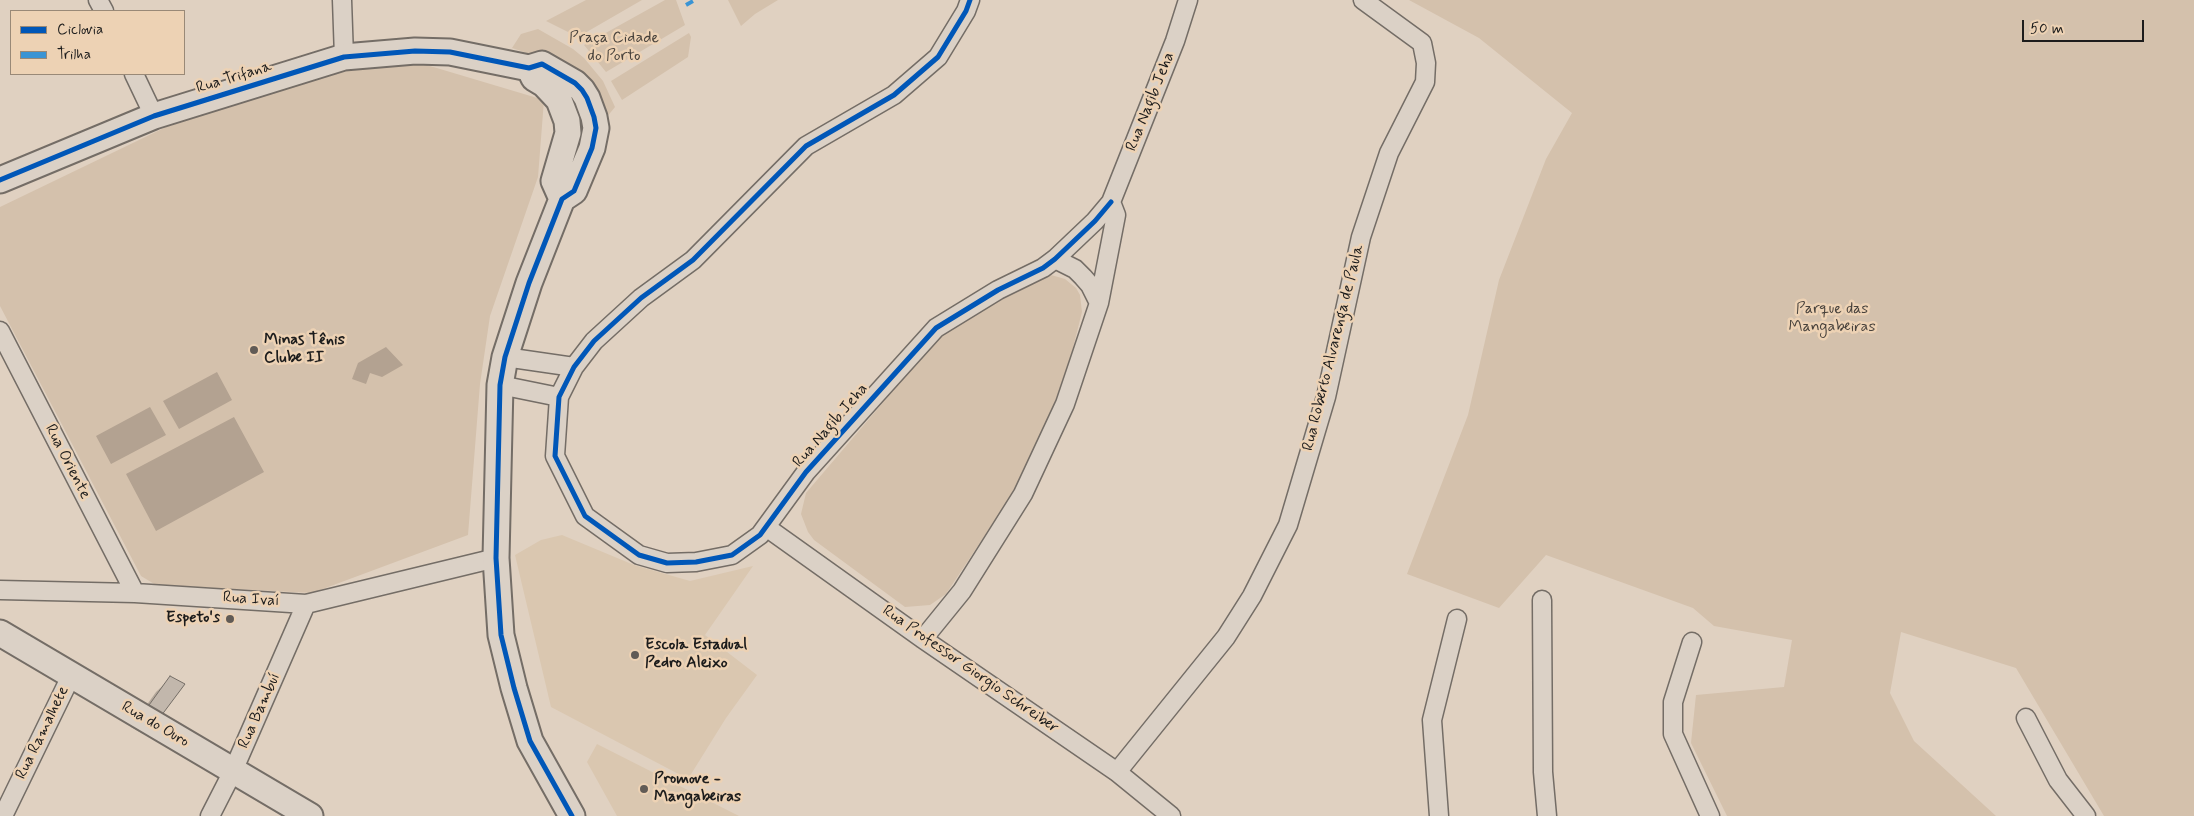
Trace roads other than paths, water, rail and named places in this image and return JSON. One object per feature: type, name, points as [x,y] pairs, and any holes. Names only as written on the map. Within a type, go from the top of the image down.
[{"type":"street","points":[[342,0],[344,57]]},
{"type":"street","points":[[500,385],[559,397],[574,367],[594,341],[641,298],[693,260],[806,146],[894,95],[938,57],[966,11],[970,0]]},
{"type":"street","name":"Rua Nagib Jeha","points":[[559,397],[554,456],[585,516],[639,555],[667,563],[696,562],[732,555],[760,535],[806,472],[936,328],[998,290],[1043,268],[1095,221],[1111,202],[1175,41],[1188,0]]},
{"type":"street","name":"Rua Roberto Alvarenga de Paula","points":[[1117,772],[1226,637],[1252,596],[1288,524],[1326,397],[1361,236],[1389,153],[1424,82],[1426,63],[1422,43],[1363,0]]},
{"type":"street","name":"Rua Trifana","points":[[0,180],[154,116],[344,57],[415,51],[450,52],[529,68],[534,78],[548,87],[558,100],[567,121],[568,133],[554,181],[562,199],[528,283],[505,357]]},
{"type":"street","points":[[134,75],[154,116]]},
{"type":"street","name":"Rua Nagib Jeha","points":[[923,638],[962,591],[1023,494],[1065,404],[1099,304],[1116,215],[1111,202]]},
{"type":"street","points":[[1055,259],[1075,270],[1083,277],[1090,285],[1099,304]]},
{"type":"street","name":"Rua Oriente","points":[[0,331],[135,593]]},
{"type":"street","points":[[572,816],[530,740],[514,688],[501,635],[496,558],[500,385],[505,357],[574,367]]},
{"type":"street","name":"Rua Professor Giorgio Schreiber","points":[[766,527],[1117,772],[1171,816]]},
{"type":"street","name":"Rua Ivaí","points":[[0,590],[135,593],[306,604],[496,558]]},
{"type":"street","points":[[1542,600],[1543,772],[1547,816]]},
{"type":"street","name":"Rua Bambuí","points":[[210,816],[233,771],[306,604]]},
{"type":"street","points":[[1439,816],[1432,720],[1457,620]]},
{"type":"street","name":"Rua do Ouro","points":[[0,633],[310,816]]},
{"type":"street","points":[[1692,642],[1673,702],[1673,734],[1710,816]]},
{"type":"street","name":"Rua Ramalhete","points":[[3,816],[71,676]]},
{"type":"street","points":[[2026,718],[2058,780],[2086,816]]},
{"type":"place","name":"Minas Tênis Clube II","points":[[254,350]]},
{"type":"place","name":"Espeto's","points":[[230,619]]},
{"type":"place","name":"Escola Estadual Pedro Aleixo","points":[[635,655]]},
{"type":"place","name":"Promove - Mangabeiras","points":[[644,789]]},
{"type":"park label","name":"Praça Cidade do Porto","points":[[614,48]]},
{"type":"park label","name":"Parque das Mangabeiras","points":[[1832,319]]}]
